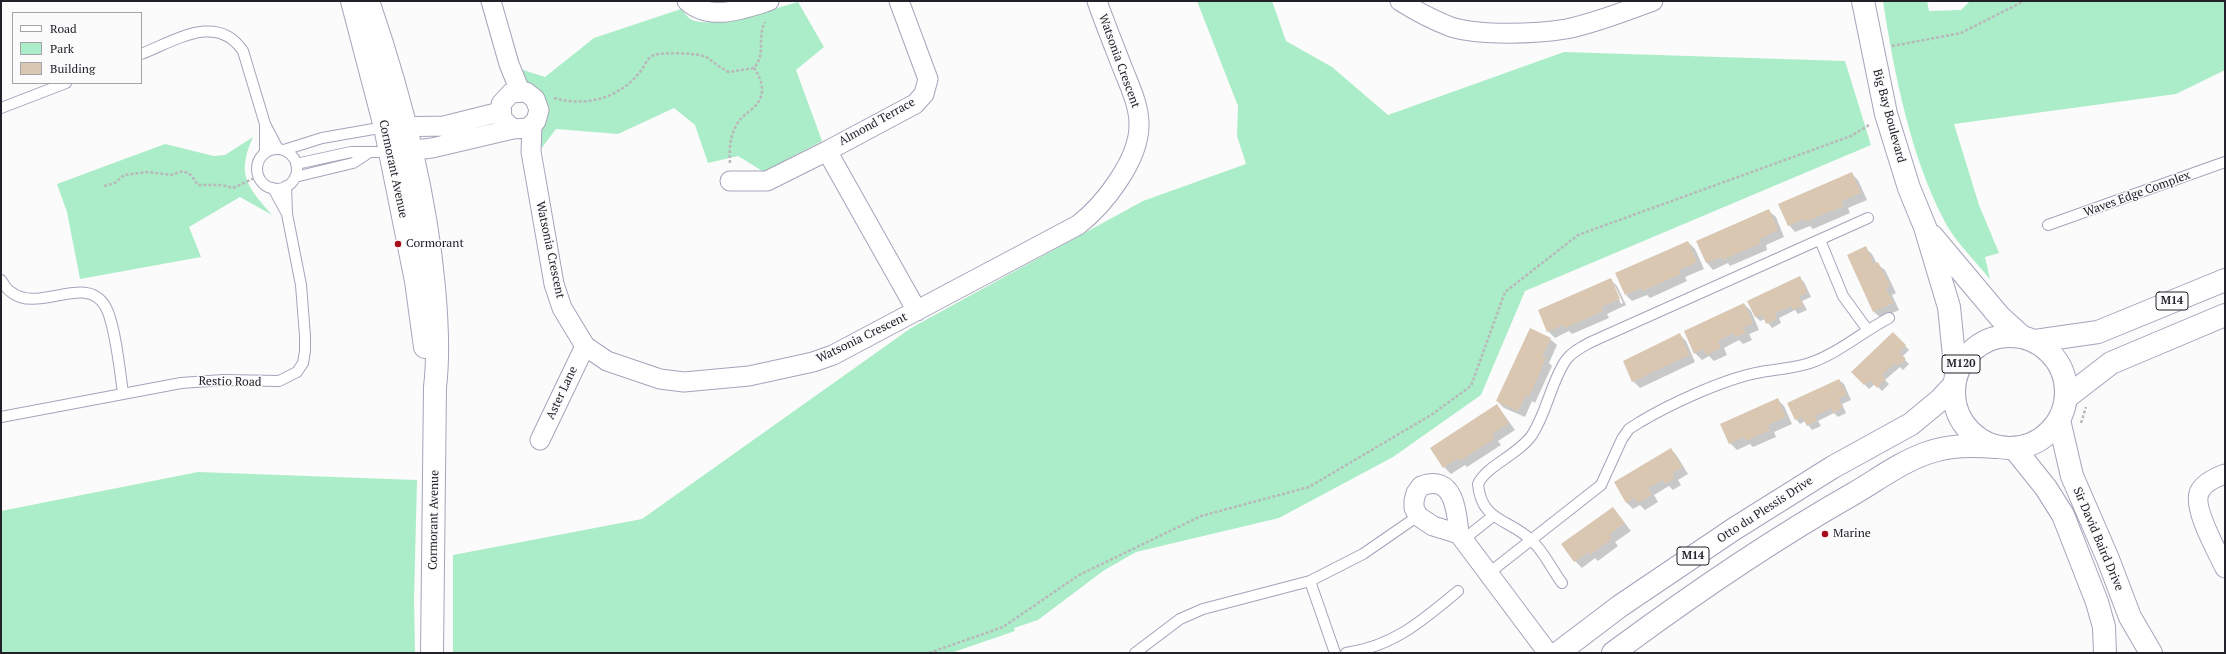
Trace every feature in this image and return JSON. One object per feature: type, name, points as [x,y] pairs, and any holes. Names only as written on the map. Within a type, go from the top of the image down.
[{"type":"street","name":"Cormorant Avenue","points":[[352,1],[396,126],[401,152],[425,345],[435,387],[432,653]]},
{"type":"street","name":"Cormorant Avenue","points":[[368,1],[398,93],[396,126]]},
{"type":"street","points":[[491,1],[509,64],[508,99],[503,122],[521,128]]},
{"type":"street","points":[[687,1],[697,9],[712,12],[732,11],[769,1]]},
{"type":"street","name":"Almond Terrace","points":[[730,180],[767,181],[915,104],[924,94],[928,79],[899,1]]},
{"type":"street","name":"Watsonia Crescent","points":[[521,128],[531,152],[554,284],[562,308],[585,346],[607,361],[660,380],[684,382],[749,376],[813,362],[833,355],[1078,225],[1099,208],[1122,175],[1137,142],[1139,125],[1137,108],[1097,1]]},
{"type":"street","points":[[1400,1],[1421,13],[1452,27],[1479,32],[1518,32],[1565,29],[1653,1]]},
{"type":"street","name":"Big Bay Boulevard","points":[[1863,1],[1886,114],[1909,188],[1925,228],[1950,307],[1955,381]]},
{"type":"street","points":[[396,126],[444,126],[508,99],[533,97],[539,108],[538,116],[521,128],[463,142],[401,152]]},
{"type":"street","name":"Almond Terrace","points":[[827,151],[917,310]]},
{"type":"street","name":"Big Bay Boulevard","points":[[1925,228],[2000,317],[2029,339]]},
{"type":"street","name":"Otto du Plessis Drive","points":[[1558,653],[1620,606],[1734,529],[1833,467],[1911,424],[1940,400],[1955,381],[1966,357],[1982,343],[2000,336],[2029,339],[2098,332],[2225,280]]},
{"type":"street","points":[[2066,397],[2112,363],[2225,315]]},
{"type":"street","name":"M120","points":[[1955,381],[1955,404],[1964,424],[1976,437],[2005,448],[2026,446],[2040,440],[2050,432],[2059,420],[2066,397],[2065,378],[2060,364],[2048,350],[2029,339]]},
{"type":"street","name":"Aster Lane","points":[[540,440],[585,346]]},
{"type":"street","name":"Sir David Baird Drive","points":[[2059,420],[2072,476],[2108,559],[2130,617],[2151,653]]},
{"type":"street","name":"M14","points":[[1613,653],[1775,541],[1822,511],[1912,460],[1950,447],[1973,445],[2005,448]]},
{"type":"street","name":"Sir David Baird Drive","points":[[2005,448],[2046,488],[2063,515],[2097,602],[2104,627],[2105,653]]},
{"type":"street","points":[[2225,474],[2202,488],[2197,498],[2200,514],[2225,568]]},
{"type":"street","points":[[1461,537],[1433,526],[1418,516],[1414,508],[1414,501],[1416,493],[1421,486],[1436,484],[1444,487],[1450,493],[1455,504],[1461,537],[1548,653]]},
{"type":"lane","points":[[142,54],[195,33],[217,31],[227,34],[236,41],[242,51],[265,124],[281,149],[292,156],[296,164],[295,177]]},
{"type":"lane","points":[[1,108],[63,84]]},
{"type":"lane","points":[[265,124],[266,152],[258,163],[259,176],[264,184],[273,188],[286,186],[295,177],[353,163],[368,154]]},
{"type":"lane","points":[[266,152],[322,138],[396,126]]},
{"type":"lane","points":[[296,164],[351,152],[368,154],[401,152]]},
{"type":"lane","name":"Waves Edge Complex","points":[[2048,224],[2225,162]]},
{"type":"lane","name":"Restio Road","points":[[1,417],[123,393],[202,380],[279,381],[297,372],[303,364],[306,351],[301,285],[287,214],[286,186]]},
{"type":"lane","name":"Restio Road","points":[[273,188],[287,214]]},
{"type":"lane","points":[[1562,583],[1532,540],[1493,516],[1484,505],[1479,494],[1478,484],[1481,478],[1525,445],[1533,432],[1566,360],[1577,349],[1686,298],[1868,218]]},
{"type":"lane","points":[[1820,240],[1843,296],[1867,329]]},
{"type":"lane","points":[[1,280],[10,292],[24,299],[38,300],[78,292],[90,293],[99,298],[105,306],[110,319],[123,393]]},
{"type":"lane","points":[[1489,574],[1601,485],[1622,439],[1629,429],[1640,422],[1735,378],[1757,372],[1796,368],[1812,363],[1849,344],[1867,329],[1889,318]]},
{"type":"lane","points":[[1135,653],[1180,619],[1203,609],[1310,580],[1363,554],[1418,516]]},
{"type":"lane","points":[[1461,537],[1493,516]]},
{"type":"lane","points":[[1310,580],[1335,653]]},
{"type":"lane","points":[[1346,653],[1372,648],[1402,635],[1458,591]]},
{"type":"path","points":[[539,108],[544,97],[584,103],[617,93],[632,82],[649,58],[654,54],[686,54],[705,57],[729,72],[754,68],[760,60],[762,27],[771,15],[769,1]]},
{"type":"path","points":[[1872,49],[1961,33],[2024,1]]},
{"type":"path","points":[[730,180],[729,154],[731,136],[743,115],[760,101],[762,93],[760,78],[754,68]]},
{"type":"path","points":[[929,653],[1003,627],[1079,575],[1201,516],[1309,487],[1431,415],[1471,386],[1504,292],[1578,235],[1851,136],[1886,114]]},
{"type":"path","points":[[104,186],[115,183],[124,175],[148,172],[171,175],[183,171],[191,175],[198,185],[221,185],[233,188],[259,176]]},
{"type":"path","points":[[2080,426],[2086,408],[2090,402]]},
{"type":"green space","points":[[1197,1],[1272,1],[1286,41],[1332,67],[1388,115],[1564,52],[1845,61],[1871,145],[1525,291],[1481,395],[1393,457],[1279,518],[1136,552],[1103,571],[1038,620],[1014,628],[1015,631],[951,653],[453,653],[453,555],[642,519],[911,328],[1143,201],[1246,164],[1237,136],[1238,106]]},
{"type":"green space","points":[[1883,1],[1927,1],[1929,11],[1961,10],[1970,1],[2225,1],[2225,70],[2176,94],[1954,124],[1979,205],[1999,253],[1985,257],[1990,279],[1949,229],[1933,197],[1913,143],[1905,114],[1898,86]]},
{"type":"green space","points":[[798,2],[824,47],[796,70],[822,141],[764,172],[738,156],[708,163],[695,125],[674,108],[618,134],[556,129],[534,158],[541,101],[511,66],[545,77],[594,38],[681,9],[692,20],[715,22],[744,17]]},
{"type":"green space","points":[[253,137],[245,161],[245,171],[251,188],[272,215],[240,197],[189,227],[201,257],[80,279],[67,212],[57,184],[165,144],[214,156],[225,155]]},
{"type":"green space","points":[[198,472],[417,480],[414,600],[415,653],[1,653],[1,511]]},
{"type":"building","points":[[1852,172],[1861,193],[1842,201],[1844,206],[1805,222],[1804,219],[1788,226],[1778,204]]},
{"type":"building","points":[[1769,209],[1778,230],[1760,239],[1761,243],[1723,260],[1721,257],[1706,263],[1696,241]]},
{"type":"building","points":[[1688,241],[1697,262],[1679,270],[1681,274],[1642,291],[1641,288],[1625,295],[1615,273]]},
{"type":"building","points":[[1866,246],[1874,264],[1878,262],[1890,286],[1886,288],[1893,303],[1873,312],[1847,255]]},
{"type":"building","points":[[1800,276],[1807,293],[1799,297],[1803,306],[1793,310],[1791,306],[1775,313],[1777,319],[1766,324],[1762,314],[1755,317],[1747,301]]},
{"type":"building","points":[[1611,278],[1620,299],[1601,307],[1603,311],[1565,328],[1563,325],[1547,332],[1538,310]]},
{"type":"building","points":[[1744,303],[1753,323],[1743,328],[1746,333],[1735,338],[1733,333],[1718,341],[1721,348],[1706,355],[1703,349],[1694,354],[1684,331]]},
{"type":"building","points":[[1530,328],[1551,338],[1542,357],[1546,358],[1529,397],[1526,395],[1518,411],[1496,401]]},
{"type":"building","points":[[1893,332],[1906,345],[1899,352],[1906,359],[1898,366],[1895,363],[1882,375],[1885,379],[1877,388],[1870,380],[1864,385],[1851,372]]},
{"type":"building","points":[[1680,333],[1689,355],[1632,382],[1623,361]]},
{"type":"building","points":[[1839,379],[1847,395],[1838,399],[1843,408],[1833,413],[1831,408],[1815,416],[1817,421],[1807,426],[1802,417],[1795,420],[1787,403]]},
{"type":"building","points":[[1778,398],[1786,417],[1768,425],[1770,430],[1746,441],[1744,437],[1729,444],[1720,424]]},
{"type":"building","points":[[1497,404],[1509,423],[1492,434],[1495,438],[1460,461],[1458,458],[1443,468],[1430,448]]},
{"type":"building","points":[[1671,448],[1682,467],[1672,473],[1675,478],[1665,484],[1662,480],[1648,488],[1652,495],[1637,503],[1634,498],[1626,503],[1614,482]]},
{"type":"building","points":[[1613,507],[1625,523],[1609,535],[1612,539],[1590,555],[1588,552],[1574,562],[1561,544]]},
{"type":"place","name":"Cormorant","points":[[398,244]]},
{"type":"place","name":"Marine","points":[[1825,534]]}]
